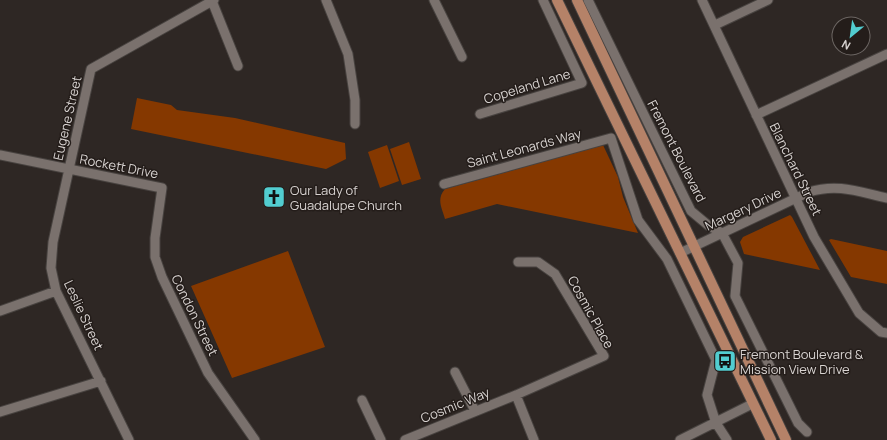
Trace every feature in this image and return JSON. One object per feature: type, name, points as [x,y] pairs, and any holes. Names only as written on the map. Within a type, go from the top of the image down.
[{"type":"main road","points":[[557,0],[752,404],[771,440]]},
{"type":"main road","name":"Fremont Boulevard","points":[[577,0],[786,440]]},
{"type":"main road","points":[[752,404],[765,397]]},
{"type":"street","points":[[326,0],[348,54],[355,100],[355,124]]},
{"type":"street","points":[[434,0],[462,57]]},
{"type":"street","name":"Copeland Lane","points":[[480,114],[582,83],[543,0]]},
{"type":"street","name":"Fremont Boulevard","points":[[588,0],[691,211],[709,226],[722,233]]},
{"type":"street","name":"Blanchard Street","points":[[702,0],[814,237],[859,312],[881,332],[887,333]]},
{"type":"street","points":[[714,25],[768,0]]},
{"type":"street","points":[[213,1],[238,66]]},
{"type":"street","name":"Eugene Street","points":[[69,170],[91,69],[213,1]]},
{"type":"street","points":[[756,115],[887,54]]},
{"type":"street","name":"Saint Leonards Way","points":[[444,184],[611,138],[638,220],[667,259],[716,360],[707,395],[716,423]]},
{"type":"street","name":"Rockett Drive","points":[[0,155],[162,188]]},
{"type":"street","name":"Leslie Street","points":[[69,170],[53,242],[51,268],[56,291],[129,440]]},
{"type":"street","name":"Margery Drive","points":[[680,253],[823,188],[834,187],[887,198]]},
{"type":"street","name":"Condon Street","points":[[162,188],[155,238],[155,257],[162,277],[208,373],[255,440]]},
{"type":"street","points":[[722,233],[738,263],[735,296],[798,423],[807,432]]},
{"type":"street","name":"Cosmic Place","points":[[516,395],[604,356],[555,274],[538,262],[518,262]]},
{"type":"street","points":[[0,310],[56,291]]},
{"type":"street","points":[[455,372],[475,411]]},
{"type":"street","points":[[0,412],[101,381]]},
{"type":"street","points":[[516,395],[534,440]]},
{"type":"street","name":"Cosmic Way","points":[[405,440],[516,395]]},
{"type":"street","points":[[362,400],[381,440]]},
{"type":"street","points":[[680,440],[752,404]]},
{"type":"street","points":[[716,423],[727,440]]},
{"type":"shaded area","points":[[137,98],[171,105],[177,110],[235,118],[345,143],[346,159],[326,169],[131,129]]},
{"type":"shaded area","points":[[409,142],[421,179],[402,185],[390,149]]},
{"type":"shaded area","points":[[387,145],[399,181],[380,188],[368,152]]},
{"type":"shaded area","points":[[603,145],[618,177],[623,197],[638,233],[497,204],[445,219],[440,200],[445,189]]},
{"type":"shaded area","points":[[790,215],[820,270],[744,254],[740,242],[743,237]]},
{"type":"shaded area","points":[[831,239],[887,251],[887,284],[851,277],[829,240]]},
{"type":"shaded area","points":[[288,251],[325,347],[232,378],[191,286]]},
{"type":"place","name":"Our Lady of Guadalupe Church","points":[[274,197]]},
{"type":"place","name":"Fremont Boulevard & Mission View Drive","points":[[725,361]]}]
